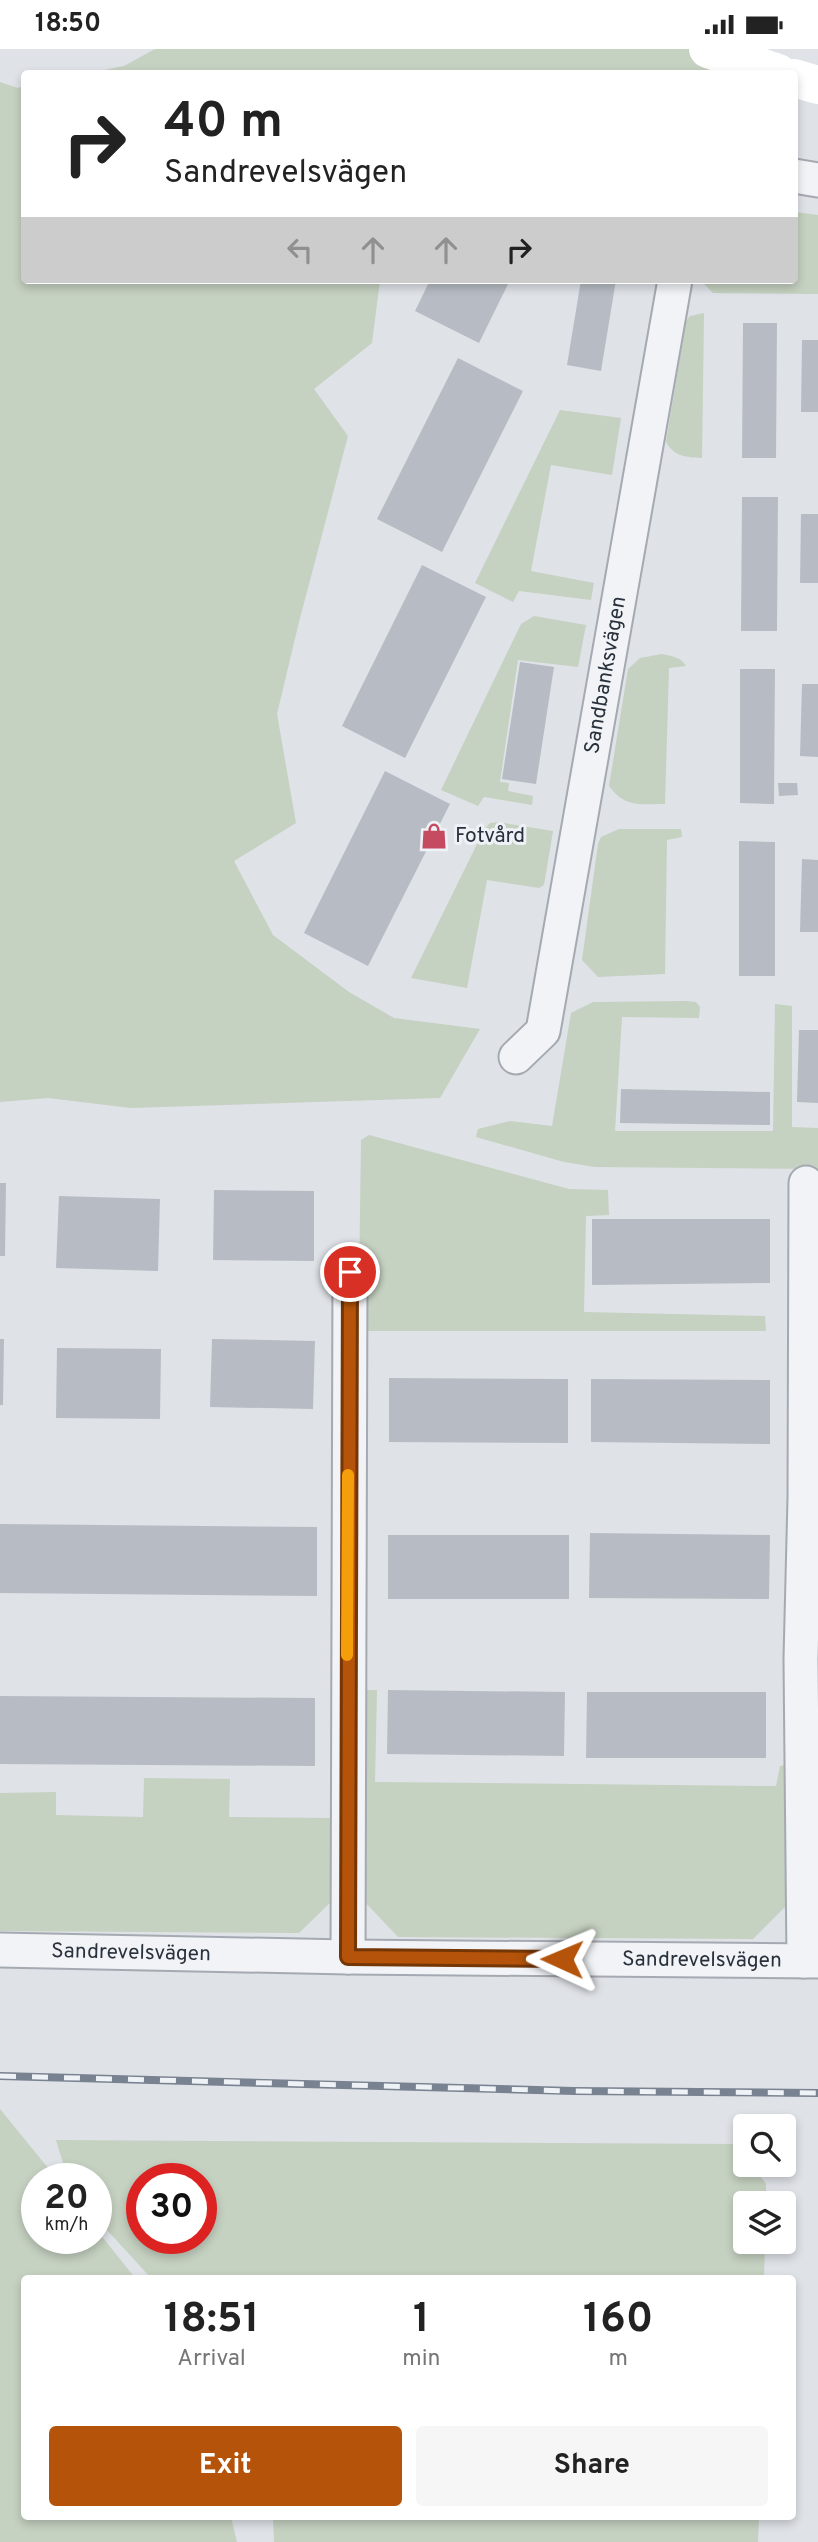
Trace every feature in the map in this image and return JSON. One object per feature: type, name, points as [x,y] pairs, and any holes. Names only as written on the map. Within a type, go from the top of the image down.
[{"type":"street","points":[[708,49],[769,70]]},
{"type":"street","points":[[798,79],[818,85]]},
{"type":"street","points":[[798,177],[818,180]]},
{"type":"street","name":"Sandbanksvägen","points":[[516,1057],[543,1031],[674,284]]},
{"type":"street","name":"Sandrevelsvägen","points":[[0,1951],[811,1961],[801,1655],[806,1498],[807,1183]]},
{"type":"street","points":[[348,1957],[350,1272]]},
{"type":"green space","points":[[155,49],[717,49],[720,70],[104,70],[124,66]]},
{"type":"green space","points":[[0,82],[21,87],[21,284],[379,284],[372,343],[314,389],[348,436],[277,714],[296,823],[234,861],[273,935],[349,992],[394,1018],[480,1029],[440,1098],[131,1108],[48,1098],[0,1102]]},
{"type":"green space","points":[[798,212],[818,215],[818,294],[713,293],[704,284],[798,284]]},
{"type":"green space","points":[[704,313],[702,458],[677,453],[666,442],[686,321],[690,316]]},
{"type":"green space","points":[[560,410],[621,418],[612,475],[551,465],[531,571],[594,583],[591,600],[519,591],[513,602],[475,583]]},
{"type":"green space","points":[[534,616],[586,625],[578,667],[518,660],[500,782],[509,783],[508,791],[533,796],[532,805],[484,797],[478,806],[441,790],[521,624]]},
{"type":"green space","points":[[662,654],[679,659],[686,666],[669,668],[665,804],[634,803],[621,798],[609,786],[628,669],[640,658]]},
{"type":"green space","points":[[490,823],[553,831],[544,885],[539,888],[487,880],[467,988],[411,978],[484,830]]},
{"type":"green space","points":[[619,829],[681,829],[682,837],[667,840],[665,974],[598,977],[582,960],[598,844],[601,837]]},
{"type":"green space","points":[[593,1002],[696,1002],[700,1007],[699,1018],[622,1017],[615,1131],[773,1131],[775,1004],[792,1006],[792,1127],[818,1128],[818,1169],[595,1167],[564,1162],[476,1137],[478,1129],[510,1121],[552,1126],[571,1013]]},
{"type":"green space","points":[[369,1135],[569,1189],[608,1190],[609,1215],[586,1216],[584,1312],[765,1316],[766,1331],[368,1331],[365,1286],[359,1286],[361,1140]]},
{"type":"green space","points":[[366,1690],[377,1690],[375,1782],[776,1786],[780,1766],[791,1764],[789,1903],[753,1939],[398,1937],[362,1899]]},
{"type":"green space","points":[[144,1778],[230,1779],[229,1817],[336,1818],[335,1898],[299,1933],[0,1931],[0,1793],[56,1792],[56,1815],[143,1817]]},
{"type":"green space","points":[[0,2109],[44,2163],[21,2163],[21,2254],[112,2254],[112,2249],[133,2275],[21,2275],[21,2520],[232,2520],[237,2542],[0,2542]]},
{"type":"green space","points":[[56,2140],[733,2144],[733,2177],[761,2177],[766,2184],[766,2191],[733,2191],[733,2254],[765,2254],[764,2275],[148,2275],[129,2254],[217,2254],[217,2163],[126,2163],[126,2251],[112,2235],[112,2163],[63,2163]]},
{"type":"green space","points":[[273,2520],[759,2520],[758,2542],[274,2542]]},
{"type":"building","points":[[428,284],[508,284],[479,343],[415,311]]},
{"type":"building","points":[[580,284],[615,284],[601,371],[567,365]]},
{"type":"building","points":[[743,323],[777,323],[776,458],[742,458]]},
{"type":"building","points":[[802,340],[818,340],[818,412],[801,412]]},
{"type":"building","points":[[458,358],[523,391],[442,552],[377,519]]},
{"type":"building","points":[[742,497],[778,497],[777,631],[741,631]]},
{"type":"building","points":[[801,514],[818,514],[818,583],[800,583]]},
{"type":"building","points":[[422,565],[486,597],[405,758],[342,726]]},
{"type":"building","points":[[520,662],[554,667],[536,784],[502,779]]},
{"type":"building","points":[[740,669],[775,669],[774,804],[740,803]]},
{"type":"building","points":[[802,684],[818,684],[818,757],[800,756]]},
{"type":"building","points":[[385,771],[450,804],[368,966],[304,933]]},
{"type":"building","points":[[778,783],[797,783],[798,795],[779,796]]},
{"type":"building","points":[[739,841],[775,842],[775,976],[739,976]]},
{"type":"building","points":[[802,859],[818,860],[818,932],[800,932]]},
{"type":"building","points":[[799,1030],[818,1030],[818,1103],[797,1102]]},
{"type":"building","points":[[621,1089],[770,1092],[770,1125],[620,1123]]},
{"type":"building","points":[[0,1183],[6,1183],[5,1256],[0,1256]]},
{"type":"building","points":[[214,1190],[314,1191],[314,1261],[213,1260]]},
{"type":"building","points":[[59,1196],[160,1199],[158,1271],[56,1268]]},
{"type":"building","points":[[592,1219],[770,1219],[770,1283],[592,1285]]},
{"type":"building","points":[[0,1339],[4,1339],[3,1405],[0,1405]]},
{"type":"building","points":[[212,1339],[315,1341],[313,1409],[210,1407]]},
{"type":"building","points":[[57,1348],[161,1349],[160,1419],[56,1418]]},
{"type":"building","points":[[389,1378],[568,1379],[568,1443],[389,1442]]},
{"type":"building","points":[[591,1379],[770,1380],[770,1444],[591,1442]]},
{"type":"building","points":[[0,1524],[317,1527],[317,1596],[0,1593]]},
{"type":"building","points":[[590,1533],[770,1535],[769,1599],[589,1598]]},
{"type":"building","points":[[388,1535],[569,1535],[569,1599],[388,1599]]},
{"type":"building","points":[[388,1690],[565,1692],[564,1756],[387,1754]]},
{"type":"building","points":[[587,1692],[766,1692],[766,1758],[586,1758]]},
{"type":"building","points":[[0,1696],[315,1698],[315,1766],[0,1764]]},
{"type":"railway","points":[[0,2076],[574,2091],[818,2093]]},
{"type":"slow traffic","points":[[347,1655],[348,1475]]},
{"type":"place","name":"Fotvård","points":[[434,836]]},
{"type":"route","points":[[350,1272],[348,1957],[562,1959]]}]
